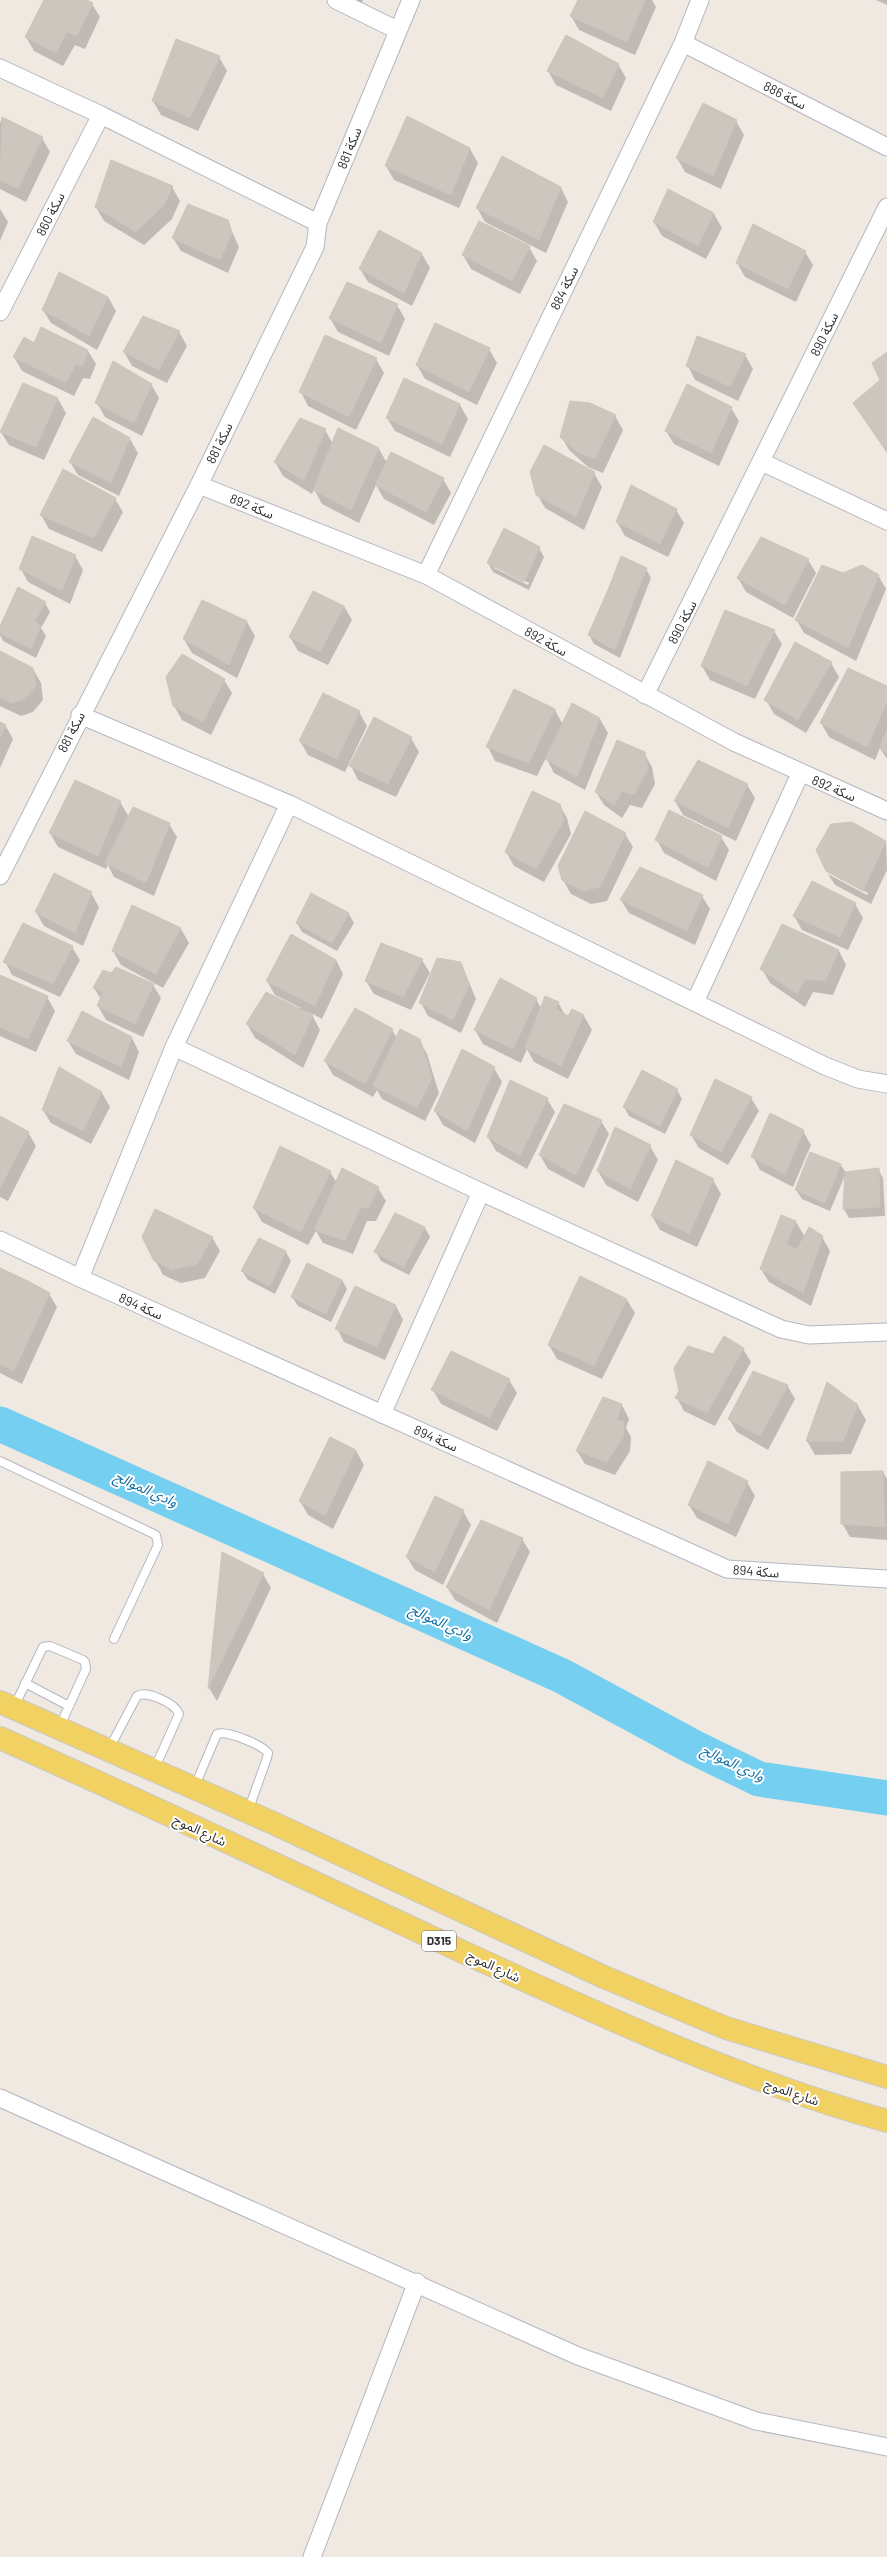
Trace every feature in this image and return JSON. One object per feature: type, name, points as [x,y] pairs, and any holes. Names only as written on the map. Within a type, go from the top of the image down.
[{"type":"main road","points":[[6,1705],[247,1812],[604,1977],[726,2028],[887,2078]]},
{"type":"main road","name":"شارع الموج","points":[[0,1738],[635,2032],[752,2079],[827,2104],[887,2121]]},
{"type":"street","points":[[336,0],[397,30]]},
{"type":"street","name":"سكة 881","points":[[2,867],[199,485],[315,247],[318,223],[397,30],[411,0]]},
{"type":"street","name":"سكة 884","points":[[426,575],[683,43],[700,0]]},
{"type":"street","name":"سكة 886","points":[[683,43],[887,147]]},
{"type":"street","points":[[0,68],[101,115],[318,223]]},
{"type":"street","name":"سكة 860","points":[[1,306],[101,115]]},
{"type":"street","name":"سكة 890","points":[[645,695],[762,462],[860,258],[887,206]]},
{"type":"street","points":[[762,462],[887,521]]},
{"type":"street","name":"سكة 892","points":[[199,485],[426,575],[645,695],[800,774],[887,811]]},
{"type":"street","points":[[80,715],[289,804],[825,1066],[858,1080],[887,1084]]},
{"type":"street","points":[[695,1002],[800,774]]},
{"type":"street","points":[[80,1278],[174,1047],[289,804]]},
{"type":"street","points":[[174,1047],[481,1192],[781,1329],[809,1335],[887,1332]]},
{"type":"street","points":[[382,1414],[481,1192]]},
{"type":"street","name":"سكة 894","points":[[0,1240],[80,1278],[727,1569],[887,1579]]},
{"type":"street","points":[[0,2098],[417,2282],[578,2356],[756,2421],[887,2447]]},
{"type":"street","points":[[312,2557],[417,2282]]},
{"type":"lane","points":[[0,1461],[156,1535],[158,1545],[114,1639]]},
{"type":"lane","points":[[6,1705],[25,1683],[43,1647],[50,1646],[83,1660],[86,1665],[86,1669],[59,1728]]},
{"type":"lane","points":[[25,1683],[69,1706]]},
{"type":"lane","points":[[108,1751],[137,1696],[144,1693],[148,1694],[174,1707],[179,1714],[154,1771]]},
{"type":"lane","points":[[194,1788],[217,1734],[226,1733],[261,1747],[268,1754],[247,1812]]},
{"type":"building","points":[[44,0],[87,0],[93,3],[77,36],[67,32],[56,53],[25,37]]},
{"type":"building","points":[[578,0],[645,0],[627,42],[570,16]]},
{"type":"building","points":[[566,35],[619,64],[603,98],[547,71]]},
{"type":"building","points":[[176,39],[220,56],[190,118],[152,101]]},
{"type":"building","points":[[703,103],[737,120],[713,176],[676,158]]},
{"type":"building","points":[[407,116],[470,148],[451,195],[385,166]]},
{"type":"building","points":[[2,117],[43,137],[18,189],[0,180]]},
{"type":"building","points":[[502,156],[561,187],[539,240],[476,208]]},
{"type":"building","points":[[111,160],[173,186],[164,205],[136,232],[95,207]]},
{"type":"building","points":[[668,189],[714,213],[698,246],[653,222]]},
{"type":"building","points":[[188,204],[228,220],[232,233],[220,260],[172,238]]},
{"type":"building","points":[[479,221],[530,246],[512,281],[462,255]]},
{"type":"building","points":[[753,224],[806,251],[788,289],[736,263]]},
{"type":"building","points":[[379,230],[422,253],[404,293],[359,269]]},
{"type":"building","points":[[59,272],[108,297],[89,336],[42,310]]},
{"type":"building","points":[[347,282],[398,304],[381,343],[329,318]]},
{"type":"building","points":[[143,316],[180,331],[159,370],[123,352]]},
{"type":"building","points":[[435,323],[490,348],[469,392],[416,365]]},
{"type":"building","points":[[41,327],[88,350],[83,365],[75,365],[66,383],[13,357],[24,337],[34,343]]},
{"type":"building","points":[[325,335],[377,358],[349,417],[299,392]]},
{"type":"building","points":[[697,336],[746,354],[730,387],[686,366]]},
{"type":"building","points":[[887,352],[887,452],[853,403],[880,380],[872,363]]},
{"type":"building","points":[[113,361],[152,384],[134,423],[95,403]]},
{"type":"building","points":[[404,378],[460,404],[442,444],[386,418]]},
{"type":"building","points":[[23,383],[58,398],[36,447],[0,432]]},
{"type":"building","points":[[687,384],[732,407],[711,453],[665,431]]},
{"type":"building","points":[[570,401],[590,403],[616,415],[595,459],[579,453],[560,437]]},
{"type":"building","points":[[93,417],[130,438],[111,483],[69,462]]},
{"type":"building","points":[[300,418],[326,429],[304,481],[274,462]]},
{"type":"building","points":[[338,428],[379,448],[351,510],[313,490]]},
{"type":"building","points":[[544,445],[595,472],[576,517],[536,495],[530,472]]},
{"type":"building","points":[[391,452],[444,478],[426,512],[375,485]]},
{"type":"building","points":[[63,469],[116,498],[94,538],[40,515]]},
{"type":"building","points":[[631,485],[677,509],[660,544],[616,522]]},
{"type":"building","points":[[504,528],[540,547],[524,582],[487,563]]},
{"type":"building","points":[[32,536],[76,555],[62,591],[19,569]]},
{"type":"building","points":[[761,537],[809,559],[785,605],[737,578]]},
{"type":"building","points":[[621,556],[647,568],[633,602],[609,588]]},
{"type":"building","points":[[822,565],[843,573],[862,565],[879,575],[848,648],[795,620]]},
{"type":"building","points":[[18,587],[46,602],[35,621],[41,626],[31,649],[0,633],[0,626]]},
{"type":"building","points":[[609,588],[633,602],[615,650],[588,635]]},
{"type":"building","points":[[313,591],[344,606],[320,652],[289,637]]},
{"type":"building","points":[[202,600],[247,621],[229,665],[183,639]]},
{"type":"building","points":[[725,610],[775,630],[747,686],[701,666]]},
{"type":"building","points":[[795,642],[832,662],[798,720],[764,700]]},
{"type":"building","points":[[0,651],[33,668],[36,686],[25,699],[12,703],[0,697]]},
{"type":"building","points":[[182,654],[225,679],[203,722],[173,706],[166,677]]},
{"type":"building","points":[[848,668],[887,686],[887,702],[867,747],[820,723]]},
{"type":"building","points":[[514,689],[555,709],[529,763],[486,747]]},
{"type":"building","points":[[323,693],[360,711],[337,759],[299,741]]},
{"type":"building","points":[[572,703],[600,718],[577,777],[545,759]]},
{"type":"building","points":[[374,717],[412,737],[388,784],[349,766]]},
{"type":"building","points":[[0,722],[6,725],[0,738]]},
{"type":"building","points":[[887,730],[887,753],[879,748]]},
{"type":"building","points":[[617,740],[645,752],[648,769],[634,795],[622,791],[614,805],[595,792]]},
{"type":"building","points":[[698,760],[748,784],[728,828],[674,801]]},
{"type":"building","points":[[75,780],[121,801],[98,856],[49,833]]},
{"type":"building","points":[[532,791],[560,804],[564,820],[536,869],[505,852]]},
{"type":"building","points":[[133,807],[170,823],[146,883],[105,863]]},
{"type":"building","points":[[669,810],[722,836],[708,868],[655,840]]},
{"type":"building","points":[[585,811],[626,833],[600,887],[583,891],[562,880],[558,866]]},
{"type":"building","points":[[852,822],[886,841],[863,891],[826,871],[816,850],[831,824]]},
{"type":"building","points":[[640,867],[703,895],[687,931],[620,900]]},
{"type":"building","points":[[54,873],[92,892],[75,933],[35,912]]},
{"type":"building","points":[[812,881],[856,903],[840,937],[793,916]]},
{"type":"building","points":[[311,893],[349,913],[332,943],[296,923]]},
{"type":"building","points":[[132,905],[181,928],[156,974],[112,951]]},
{"type":"building","points":[[23,923],[73,946],[53,984],[3,962]]},
{"type":"building","points":[[782,924],[839,950],[825,981],[805,979],[797,994],[760,969]]},
{"type":"building","points":[[291,934],[336,960],[315,1006],[266,981]]},
{"type":"building","points":[[381,943],[423,959],[403,997],[365,981]]},
{"type":"building","points":[[437,958],[461,962],[469,985],[453,1020],[419,1003]]},
{"type":"building","points":[[116,967],[154,984],[135,1024],[97,1006],[103,992],[93,988],[103,970],[111,973]]},
{"type":"building","points":[[0,975],[48,996],[28,1039],[0,1027]]},
{"type":"building","points":[[500,978],[537,998],[513,1049],[474,1030]]},
{"type":"building","points":[[266,992],[313,1015],[295,1055],[246,1024]]},
{"type":"building","points":[[545,996],[559,1002],[556,1009],[568,1016],[572,1009],[584,1015],[561,1066],[525,1048]]},
{"type":"building","points":[[355,1008],[393,1029],[365,1084],[324,1061]]},
{"type":"building","points":[[82,1011],[132,1037],[121,1067],[67,1041]]},
{"type":"building","points":[[400,1029],[420,1039],[432,1078],[417,1108],[373,1086]]},
{"type":"building","points":[[462,1049],[495,1067],[467,1131],[434,1111]]},
{"type":"building","points":[[59,1067],[102,1092],[83,1131],[42,1110]]},
{"type":"building","points":[[642,1070],[678,1089],[660,1126],[623,1107]]},
{"type":"building","points":[[715,1079],[752,1097],[721,1152],[690,1135]]},
{"type":"building","points":[[510,1080],[548,1098],[520,1156],[487,1137]]},
{"type":"building","points":[[564,1104],[602,1120],[576,1175],[539,1155]]},
{"type":"building","points":[[770,1113],[804,1130],[785,1174],[751,1157]]},
{"type":"building","points":[[0,1116],[29,1132],[0,1188]]},
{"type":"building","points":[[615,1127],[651,1145],[630,1189],[597,1171]]},
{"type":"building","points":[[280,1146],[331,1171],[301,1232],[253,1208]]},
{"type":"building","points":[[810,1152],[841,1164],[825,1203],[795,1190]]},
{"type":"building","points":[[676,1160],[714,1179],[689,1234],[651,1216]]},
{"type":"building","points":[[342,1168],[379,1187],[369,1207],[360,1208],[345,1241],[314,1230]]},
{"type":"building","points":[[879,1168],[880,1207],[843,1209],[845,1172]]},
{"type":"building","points":[[155,1209],[213,1237],[197,1264],[172,1270],[154,1261],[142,1237]]},
{"type":"building","points":[[395,1213],[425,1227],[404,1267],[374,1252]]},
{"type":"building","points":[[781,1215],[796,1221],[786,1244],[797,1249],[809,1227],[823,1236],[803,1293],[760,1269]]},
{"type":"building","points":[[259,1238],[286,1251],[270,1286],[241,1271]]},
{"type":"building","points":[[307,1263],[342,1280],[326,1314],[291,1297]]},
{"type":"building","points":[[0,1268],[28,1281],[0,1334]]},
{"type":"building","points":[[580,1276],[627,1299],[594,1366],[548,1345]]},
{"type":"building","points":[[28,1281],[50,1293],[14,1371],[0,1364],[0,1334]]},
{"type":"building","points":[[355,1286],[396,1305],[377,1347],[335,1329]]},
{"type":"building","points":[[724,1336],[744,1348],[707,1413],[675,1398],[679,1391],[674,1368],[688,1346],[713,1354]]},
{"type":"building","points":[[451,1351],[510,1379],[489,1418],[431,1390]]},
{"type":"building","points":[[753,1371],[788,1385],[760,1436],[728,1419]]},
{"type":"building","points":[[827,1382],[858,1405],[843,1441],[806,1441]]},
{"type":"building","points":[[603,1397],[622,1404],[617,1420],[624,1422],[623,1437],[607,1462],[576,1451]]},
{"type":"building","points":[[330,1437],[356,1450],[325,1516],[299,1501]]},
{"type":"building","points":[[708,1461],[748,1481],[728,1524],[688,1505]]},
{"type":"building","points":[[883,1471],[885,1527],[841,1524],[841,1472]]},
{"type":"building","points":[[435,1496],[464,1510],[435,1572],[406,1557]]},
{"type":"building","points":[[481,1520],[523,1538],[489,1610],[446,1587]]},
{"type":"building","points":[[222,1552],[264,1573],[208,1689]]},
{"type":"waterway","name":"وادي الموالح","points":[[0,1424],[562,1676],[693,1747],[759,1779],[887,1798]]}]
